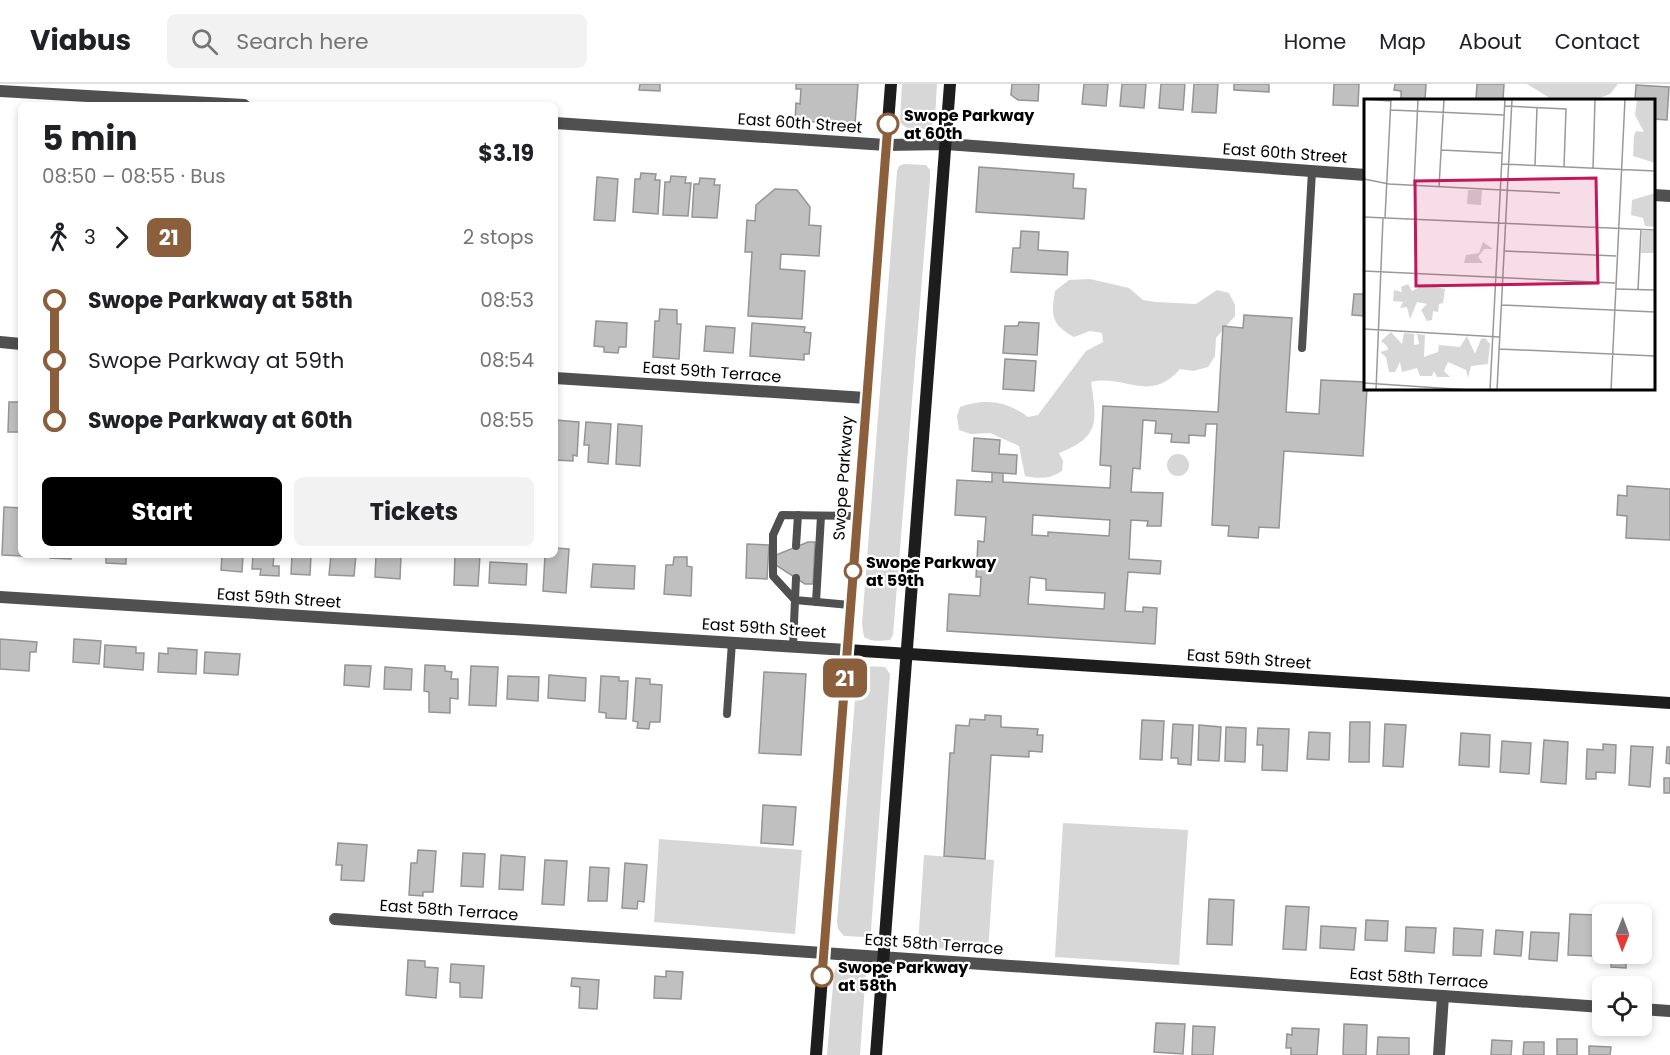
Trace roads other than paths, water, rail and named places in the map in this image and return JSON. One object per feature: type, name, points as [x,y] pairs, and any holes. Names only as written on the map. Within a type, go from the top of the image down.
[{"type":"main road","name":"Swope Parkway","points":[[816,1055],[891,84]]},
{"type":"main road","points":[[876,1055],[950,84]]},
{"type":"main road","name":"East 59th Street","points":[[847,650],[1670,703]]},
{"type":"street","points":[[0,91],[192,102]]},
{"type":"street","name":"East 60th Street","points":[[558,123],[886,145],[946,144],[1364,175]]},
{"type":"street","points":[[1655,195],[1670,196]]},
{"type":"street","points":[[0,342],[18,344]]},
{"type":"street","name":"East 59th Terrace","points":[[558,378],[866,398]]},
{"type":"street","name":"East 59th Street","points":[[0,597],[847,650]]},
{"type":"street","name":"East 58th Terrace","points":[[335,919],[1592,1005]]},
{"type":"street","points":[[1439,1055],[1443,996]]},
{"type":"street","points":[[1652,1010],[1670,1011]]},
{"type":"lane","points":[[1302,348],[1312,171]]},
{"type":"lane","points":[[850,605],[795,600],[773,576],[773,534],[782,515],[857,516]]},
{"type":"lane","points":[[796,546],[798,515]]},
{"type":"lane","points":[[816,602],[821,516]]},
{"type":"lane","points":[[793,646],[796,578]]},
{"type":"lane","points":[[727,714],[732,642]]},
{"type":"place","name":"Swope Parkway at 60th","points":[[888,124]]},
{"type":"place","name":"Swope Parkway at 59th","points":[[853,571]]},
{"type":"place","name":"Swope Parkway at 58th","points":[[822,976]]}]
